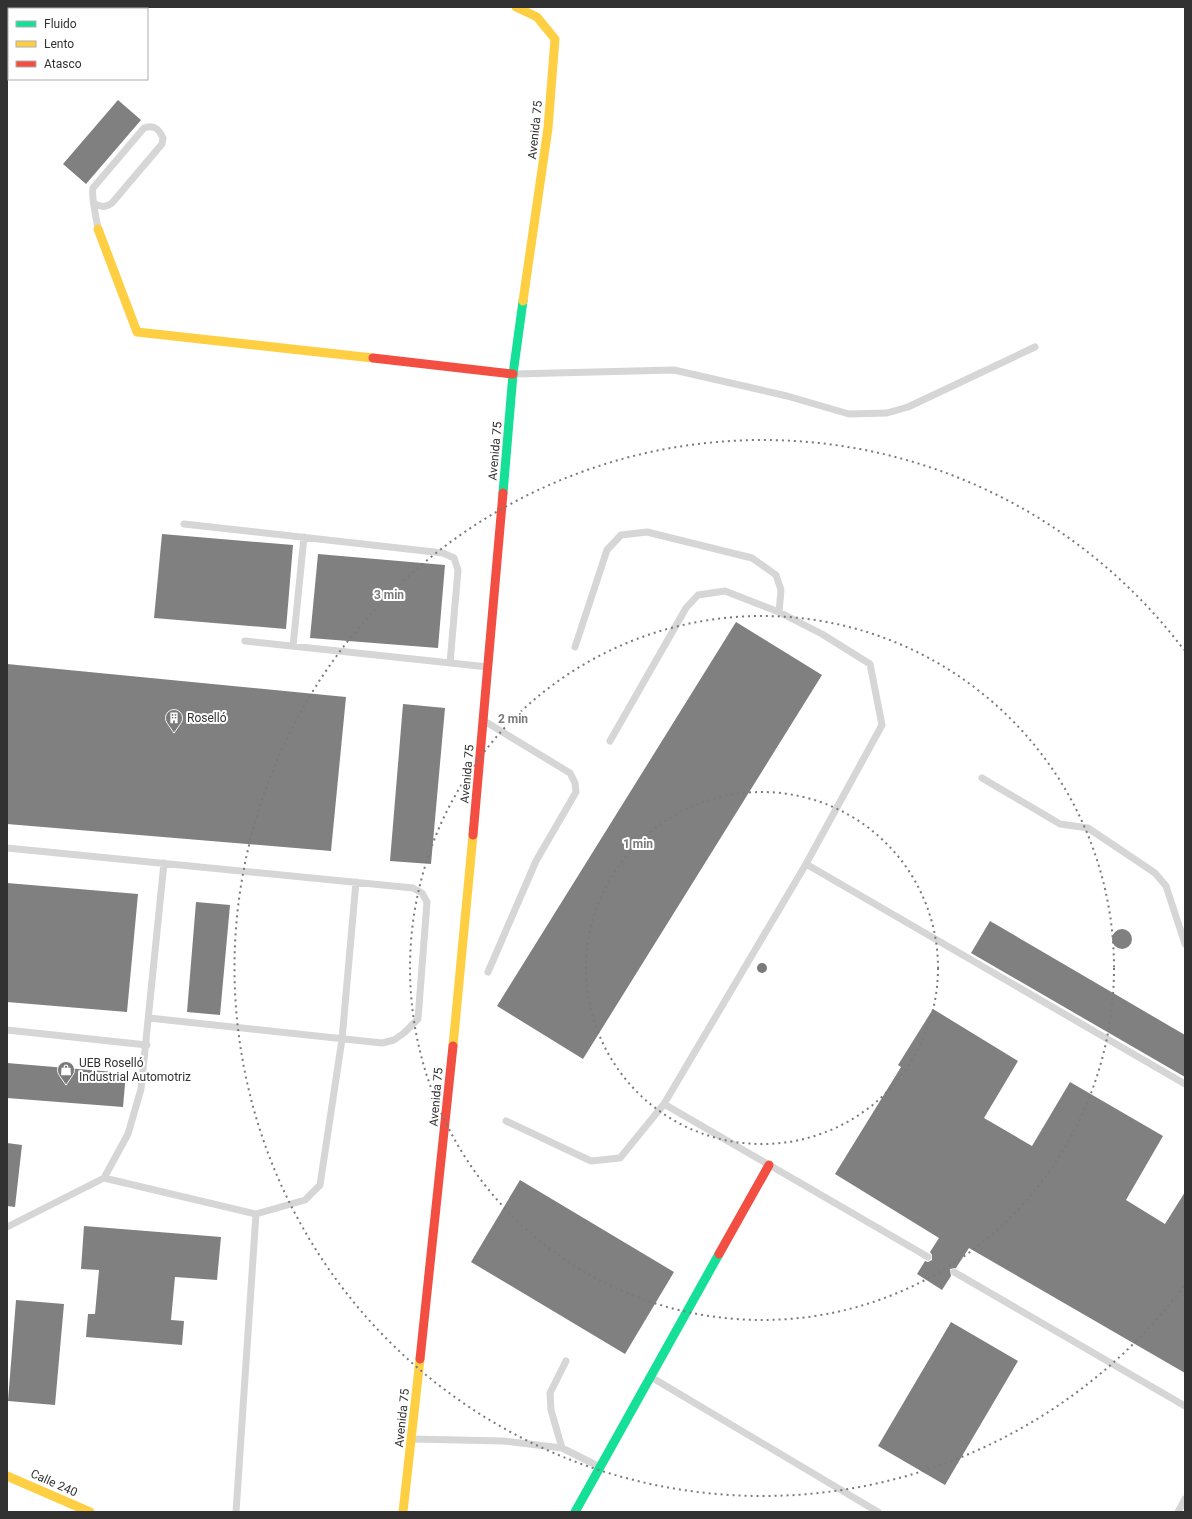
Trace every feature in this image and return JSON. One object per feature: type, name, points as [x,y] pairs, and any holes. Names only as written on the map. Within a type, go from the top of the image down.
[{"type":"street","name":"Avenida 75","points":[[403,1512],[436,1219],[484,721],[513,374],[548,128],[555,39],[537,17],[516,7]]},
{"type":"street","points":[[98,228],[137,332],[513,374]]},
{"type":"street","points":[[575,1512],[769,1165]]},
{"type":"street","name":"Calle 240","points":[[7,1476],[90,1512]]},
{"type":"lane","points":[[95,204],[101,207],[107,207],[112,203],[162,144],[163,138],[155,127],[150,126],[144,128],[93,188],[92,199],[95,204],[98,228]]},
{"type":"lane","points":[[513,374],[674,370],[787,396],[849,414],[887,413],[908,407],[1035,347]]},
{"type":"lane","points":[[184,524],[442,553],[454,558],[458,570],[450,663]]},
{"type":"lane","points":[[575,647],[607,550],[621,535],[647,532],[752,558],[776,575],[781,590],[779,612]]},
{"type":"lane","points":[[293,646],[304,537]]},
{"type":"lane","points":[[506,1120],[591,1161],[620,1158],[664,1104],[806,864],[882,725],[870,664],[822,634],[779,612],[725,591],[698,595],[686,608],[610,741]]},
{"type":"lane","points":[[245,641],[488,667]]},
{"type":"lane","points":[[484,721],[570,773],[575,783],[576,792],[536,861],[488,972]]},
{"type":"lane","points":[[982,778],[1060,824],[1088,828],[1155,874],[1166,886],[1185,944]]},
{"type":"lane","points":[[7,848],[413,888],[422,893],[427,902],[418,1018],[404,1033],[394,1040],[382,1043],[149,1018]]},
{"type":"lane","points":[[7,1227],[104,1178],[128,1134],[141,1089],[147,1045],[164,864]]},
{"type":"lane","points":[[806,864],[1185,1084]]},
{"type":"lane","points":[[104,1178],[256,1214],[304,1200],[320,1185],[342,1039],[356,882]]},
{"type":"lane","points":[[7,1030],[147,1045]]},
{"type":"lane","points":[[664,1104],[928,1257]]},
{"type":"lane","points":[[236,1512],[256,1214]]},
{"type":"lane","points":[[954,1272],[1185,1406]]},
{"type":"lane","points":[[562,1448],[551,1410],[550,1393],[566,1361]]},
{"type":"lane","points":[[651,1377],[878,1512]]},
{"type":"lane","points":[[411,1439],[503,1441],[562,1448],[600,1468]]},
{"type":"lane","points":[[1178,1512],[1185,1499]]},
{"type":"building","points":[[118,100],[141,120],[86,184],[63,164]]},
{"type":"building","points":[[162,534],[293,545],[286,629],[154,618]]},
{"type":"building","points":[[318,554],[445,565],[438,648],[310,638]]},
{"type":"building","points":[[736,622],[822,675],[583,1059],[497,1006]]},
{"type":"building","name":"Roselló","points":[[7,664],[346,697],[331,851],[7,824]]},
{"type":"building","points":[[403,704],[445,708],[431,864],[390,861]]},
{"type":"building","points":[[7,883],[138,894],[127,1012],[7,1002]]},
{"type":"building","points":[[196,902],[230,905],[220,1015],[187,1012]]},
{"type":"building","points":[[990,921],[1185,1035],[1185,1077],[971,953]]},
{"type":"building","points":[[1122,929],[1129,932],[1132,939],[1129,946],[1122,949],[1115,946],[1112,939],[1115,932]]},
{"type":"building","points":[[933,1009],[1018,1061],[984,1118],[1032,1146],[1070,1082],[1163,1136],[1126,1200],[1165,1224],[1185,1192],[1185,1373],[969,1248],[956,1268],[950,1269],[951,1276],[942,1290],[917,1274],[925,1261],[928,1262],[932,1260],[932,1255],[930,1252],[939,1238],[835,1174],[901,1067],[898,1065]]},
{"type":"building","name":"UEB Roselló Industrial Automotriz","points":[[7,1063],[126,1073],[123,1107],[7,1098]]},
{"type":"building","points":[[7,1143],[22,1145],[15,1207],[7,1206]]},
{"type":"building","points":[[520,1180],[674,1272],[625,1354],[471,1262]]},
{"type":"building","points":[[84,1226],[221,1237],[217,1280],[175,1277],[171,1320],[184,1321],[182,1345],[86,1337],[88,1314],[95,1314],[99,1270],[81,1269]]},
{"type":"building","points":[[16,1300],[64,1304],[55,1405],[8,1401]]},
{"type":"building","points":[[951,1322],[1018,1361],[945,1485],[878,1446]]},
{"type":"traffic: fast","points":[[503,493],[513,374],[523,301]]},
{"type":"traffic: fast","points":[[575,1512],[719,1254]]},
{"type":"traffic: slow","points":[[516,7],[537,17],[555,39],[548,128],[523,301]]},
{"type":"traffic: slow","points":[[98,229],[137,332],[373,358]]},
{"type":"traffic: slow","points":[[453,1046],[473,835]]},
{"type":"traffic: slow","points":[[403,1512],[420,1359]]},
{"type":"traffic: slow","points":[[7,1476],[90,1512]]},
{"type":"traffic: jam","points":[[373,358],[513,374]]},
{"type":"traffic: jam","points":[[473,835],[503,493]]},
{"type":"traffic: jam","points":[[420,1359],[453,1046]]},
{"type":"traffic: jam","points":[[719,1254],[769,1165]]},
{"type":"place","name":"Roselló","points":[[174,733]]},
{"type":"place","name":"UEB Roselló Industrial Automotriz","points":[[66,1085]]}]
